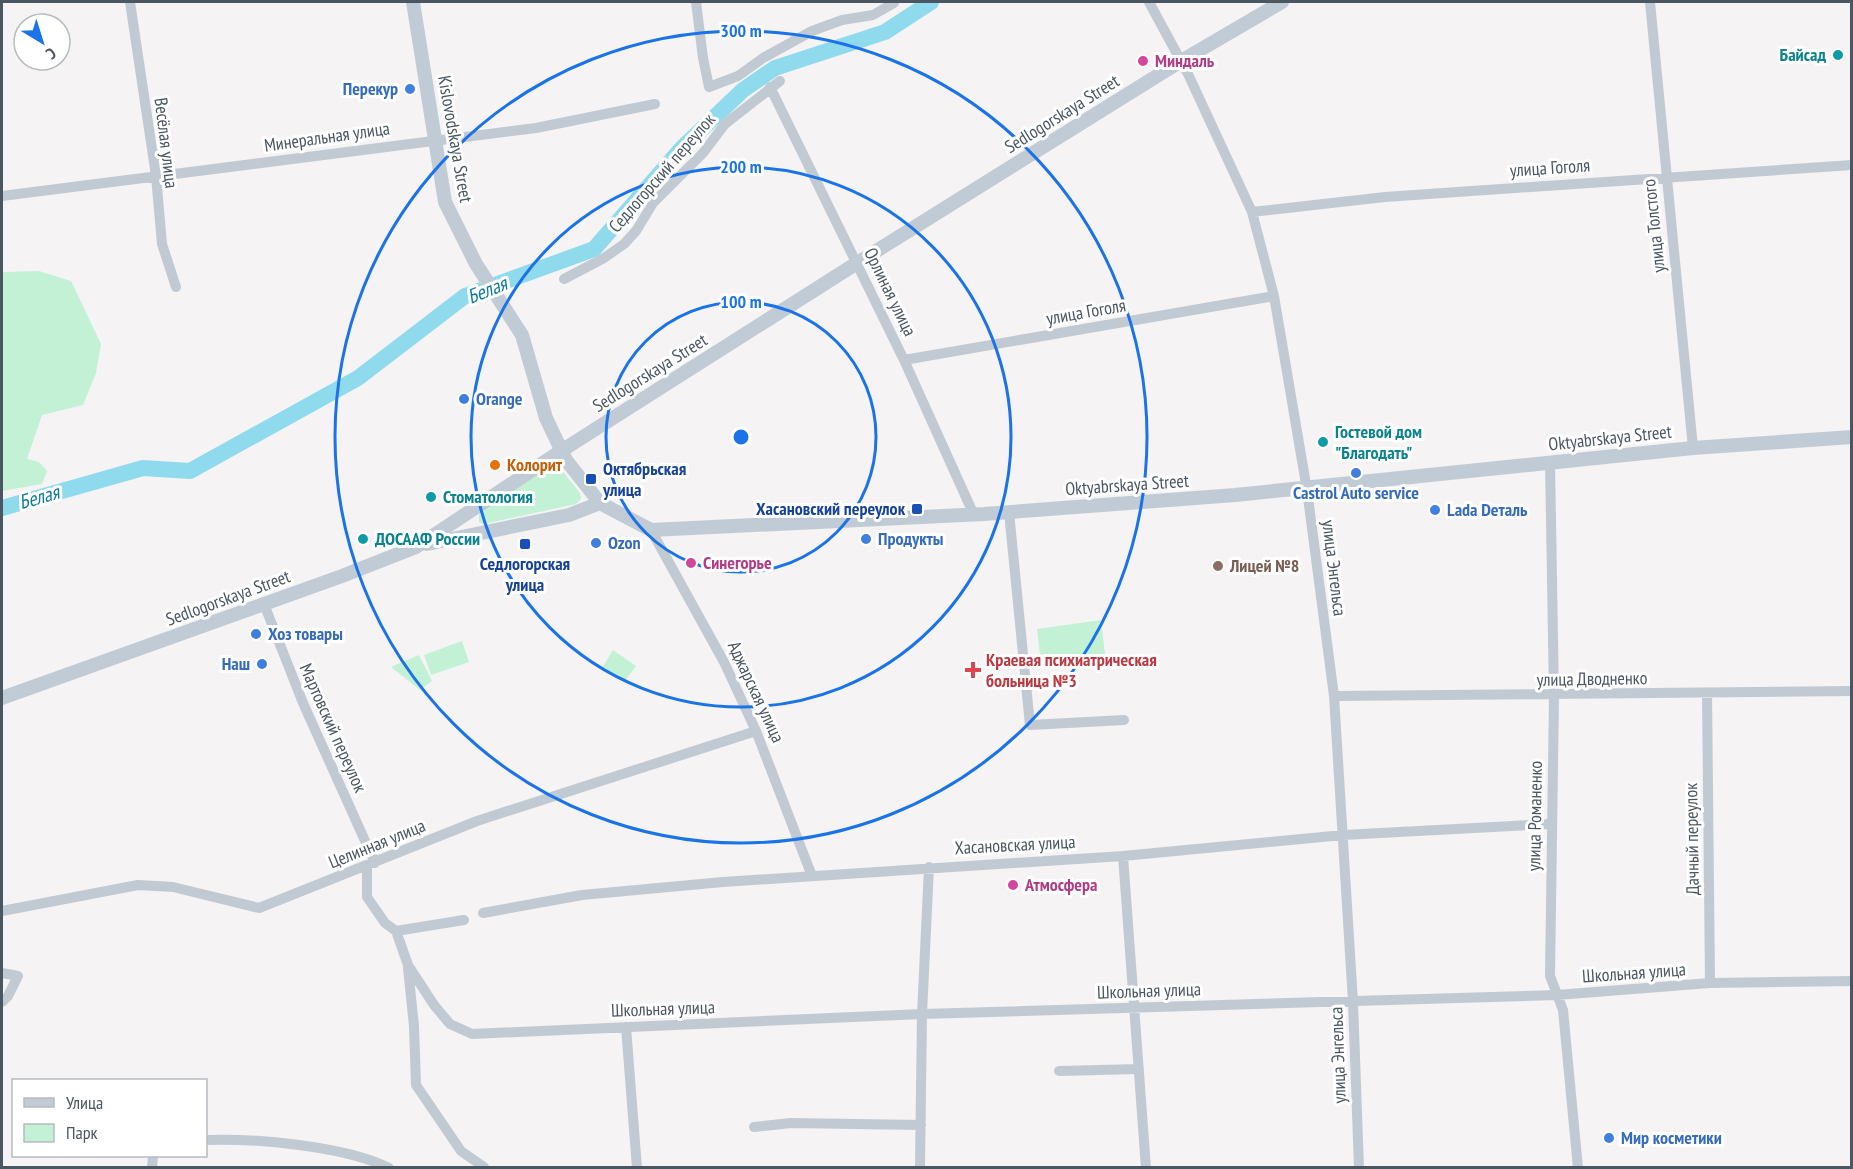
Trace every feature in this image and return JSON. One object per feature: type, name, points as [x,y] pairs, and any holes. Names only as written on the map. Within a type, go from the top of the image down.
[{"type":"main road","name":"Kislovodskaya Street","points":[[413,2],[445,202],[476,264],[522,335],[546,418],[561,451]]},
{"type":"main road","name":"Sedlogorskaya Street","points":[[2,698],[416,547],[561,451],[857,263],[1181,61],[1282,2]]},
{"type":"main road","name":"Oktyabrskaya Street","points":[[651,530],[974,515],[1307,490],[1693,448],[1851,437]]},
{"type":"main road","points":[[561,451],[600,503],[651,530]]},
{"type":"main road","points":[[416,547],[569,515],[600,503]]},
{"type":"street","name":"Весёлая улица","points":[[130,2],[156,176],[162,244],[176,287]]},
{"type":"street","points":[[696,2],[709,87],[738,76],[763,58],[812,32],[842,20],[873,15],[894,3]]},
{"type":"street","name":"улица Энгельса","points":[[1149,2],[1181,61],[1252,212],[1274,296],[1307,490],[1334,696],[1353,1002],[1359,1167]]},
{"type":"street","name":"улица Толстого","points":[[1650,2],[1693,448]]},
{"type":"street","name":"Седлогорский переулок","points":[[564,279],[604,258],[624,244],[636,231],[653,203],[703,153],[725,124],[780,81]]},
{"type":"street","name":"Орлиная улица","points":[[770,87],[904,360],[974,515]]},
{"type":"street","name":"Минеральная улица","points":[[2,196],[435,139],[536,128],[655,104]]},
{"type":"street","name":"улица Гоголя","points":[[1252,212],[1385,197],[1851,165]]},
{"type":"street","name":"улица Гоголя","points":[[904,360],[1274,296]]},
{"type":"street","name":"улица Романенко","points":[[1550,462],[1554,696],[1550,824],[1550,976],[1565,1021],[1578,1167]]},
{"type":"street","points":[[1009,512],[1030,724],[1124,720]]},
{"type":"street","name":"Аджарская улица","points":[[651,530],[724,662],[756,731],[812,876]]},
{"type":"street","name":"Мартовский переулок","points":[[264,604],[371,865],[367,897],[385,923],[396,931],[408,965],[434,1005],[450,1024]]},
{"type":"street","name":"улица Дводненко","points":[[1334,696],[1554,696],[1851,691]]},
{"type":"street","name":"Дачный переулок","points":[[1707,693],[1710,983]]},
{"type":"street","name":"Целинная улица","points":[[2,911],[138,885],[173,887],[259,908],[477,821],[756,731]]},
{"type":"street","name":"Хасановская улица","points":[[483,913],[582,895],[929,867],[1123,856],[1343,835],[1550,824]]},
{"type":"street","points":[[1123,856],[1146,1167]]},
{"type":"street","points":[[920,1167],[921,1014],[929,867]]},
{"type":"street","points":[[396,931],[464,920]]},
{"type":"street","name":"Мартовский переулок","points":[[408,965],[417,1085],[461,1150],[484,1167]]},
{"type":"street","points":[[2,973],[18,976],[8,996],[2,1002]]},
{"type":"street","name":"Школьная улица","points":[[450,1024],[472,1034],[921,1014],[1557,995],[1710,983],[1851,981]]},
{"type":"street","points":[[626,1027],[637,1167]]},
{"type":"street","points":[[1059,1071],[1140,1069]]},
{"type":"street","points":[[754,1127],[791,1123],[921,1125]]},
{"type":"street","points":[[207,1140],[272,1143],[351,1155],[388,1167]]},
{"type":"green space","points":[[39,271],[71,281],[101,344],[96,373],[83,405],[42,415],[27,459],[39,462],[47,471],[42,484],[2,491],[2,272]]},
{"type":"green space","points":[[556,463],[580,493],[581,499],[576,504],[484,524],[479,522],[479,512]]},
{"type":"green space","points":[[1101,620],[1105,654],[1041,663],[1037,629]]},
{"type":"green space","points":[[462,641],[469,662],[431,675],[424,655]]},
{"type":"green space","points":[[613,650],[636,666],[624,682],[602,668]]},
{"type":"green space","points":[[419,655],[432,681],[420,690],[391,667]]},
{"type":"waterway","name":"Белая","points":[[2,508],[143,468],[190,471],[358,378],[465,296],[594,249],[682,148],[743,90],[775,68],[885,32],[931,2]]},
{"type":"place","name":"Байсад","points":[[1838,55]]},
{"type":"place","name":"Миндаль","points":[[1143,61]]},
{"type":"place","name":"Перекур","points":[[410,89]]},
{"type":"place","name":"Orange","points":[[464,399]]},
{"type":"place","name":"Гостевой дом \"Благодать\"","points":[[1323,442]]},
{"type":"place","name":"Колорит","points":[[495,465]]},
{"type":"place","name":"Castrol Auto service","points":[[1356,473]]},
{"type":"place","name":"Октябрьская улица","points":[[591,479]]},
{"type":"place","name":"Стоматология","points":[[431,497]]},
{"type":"place","name":"Хасановский переулок","points":[[917,509]]},
{"type":"place","name":"Lada Dеталь","points":[[1435,510]]},
{"type":"place","name":"ДОСААФ России","points":[[363,539]]},
{"type":"place","name":"Продукты","points":[[866,539]]},
{"type":"place","name":"Ozon","points":[[596,543]]},
{"type":"place","name":"Седлогорская улица","points":[[525,544]]},
{"type":"place","name":"Синегорье","points":[[691,563]]},
{"type":"place","name":"Лицей №8","points":[[1218,566]]},
{"type":"place","name":"Хоз товары","points":[[256,634]]},
{"type":"place","name":"Наш","points":[[262,664]]},
{"type":"place","name":"Краевая психиатрическая больница №3","points":[[973,670]]},
{"type":"place","name":"Атмосфера","points":[[1013,885]]},
{"type":"place","name":"Мир косметики","points":[[1609,1138]]}]
